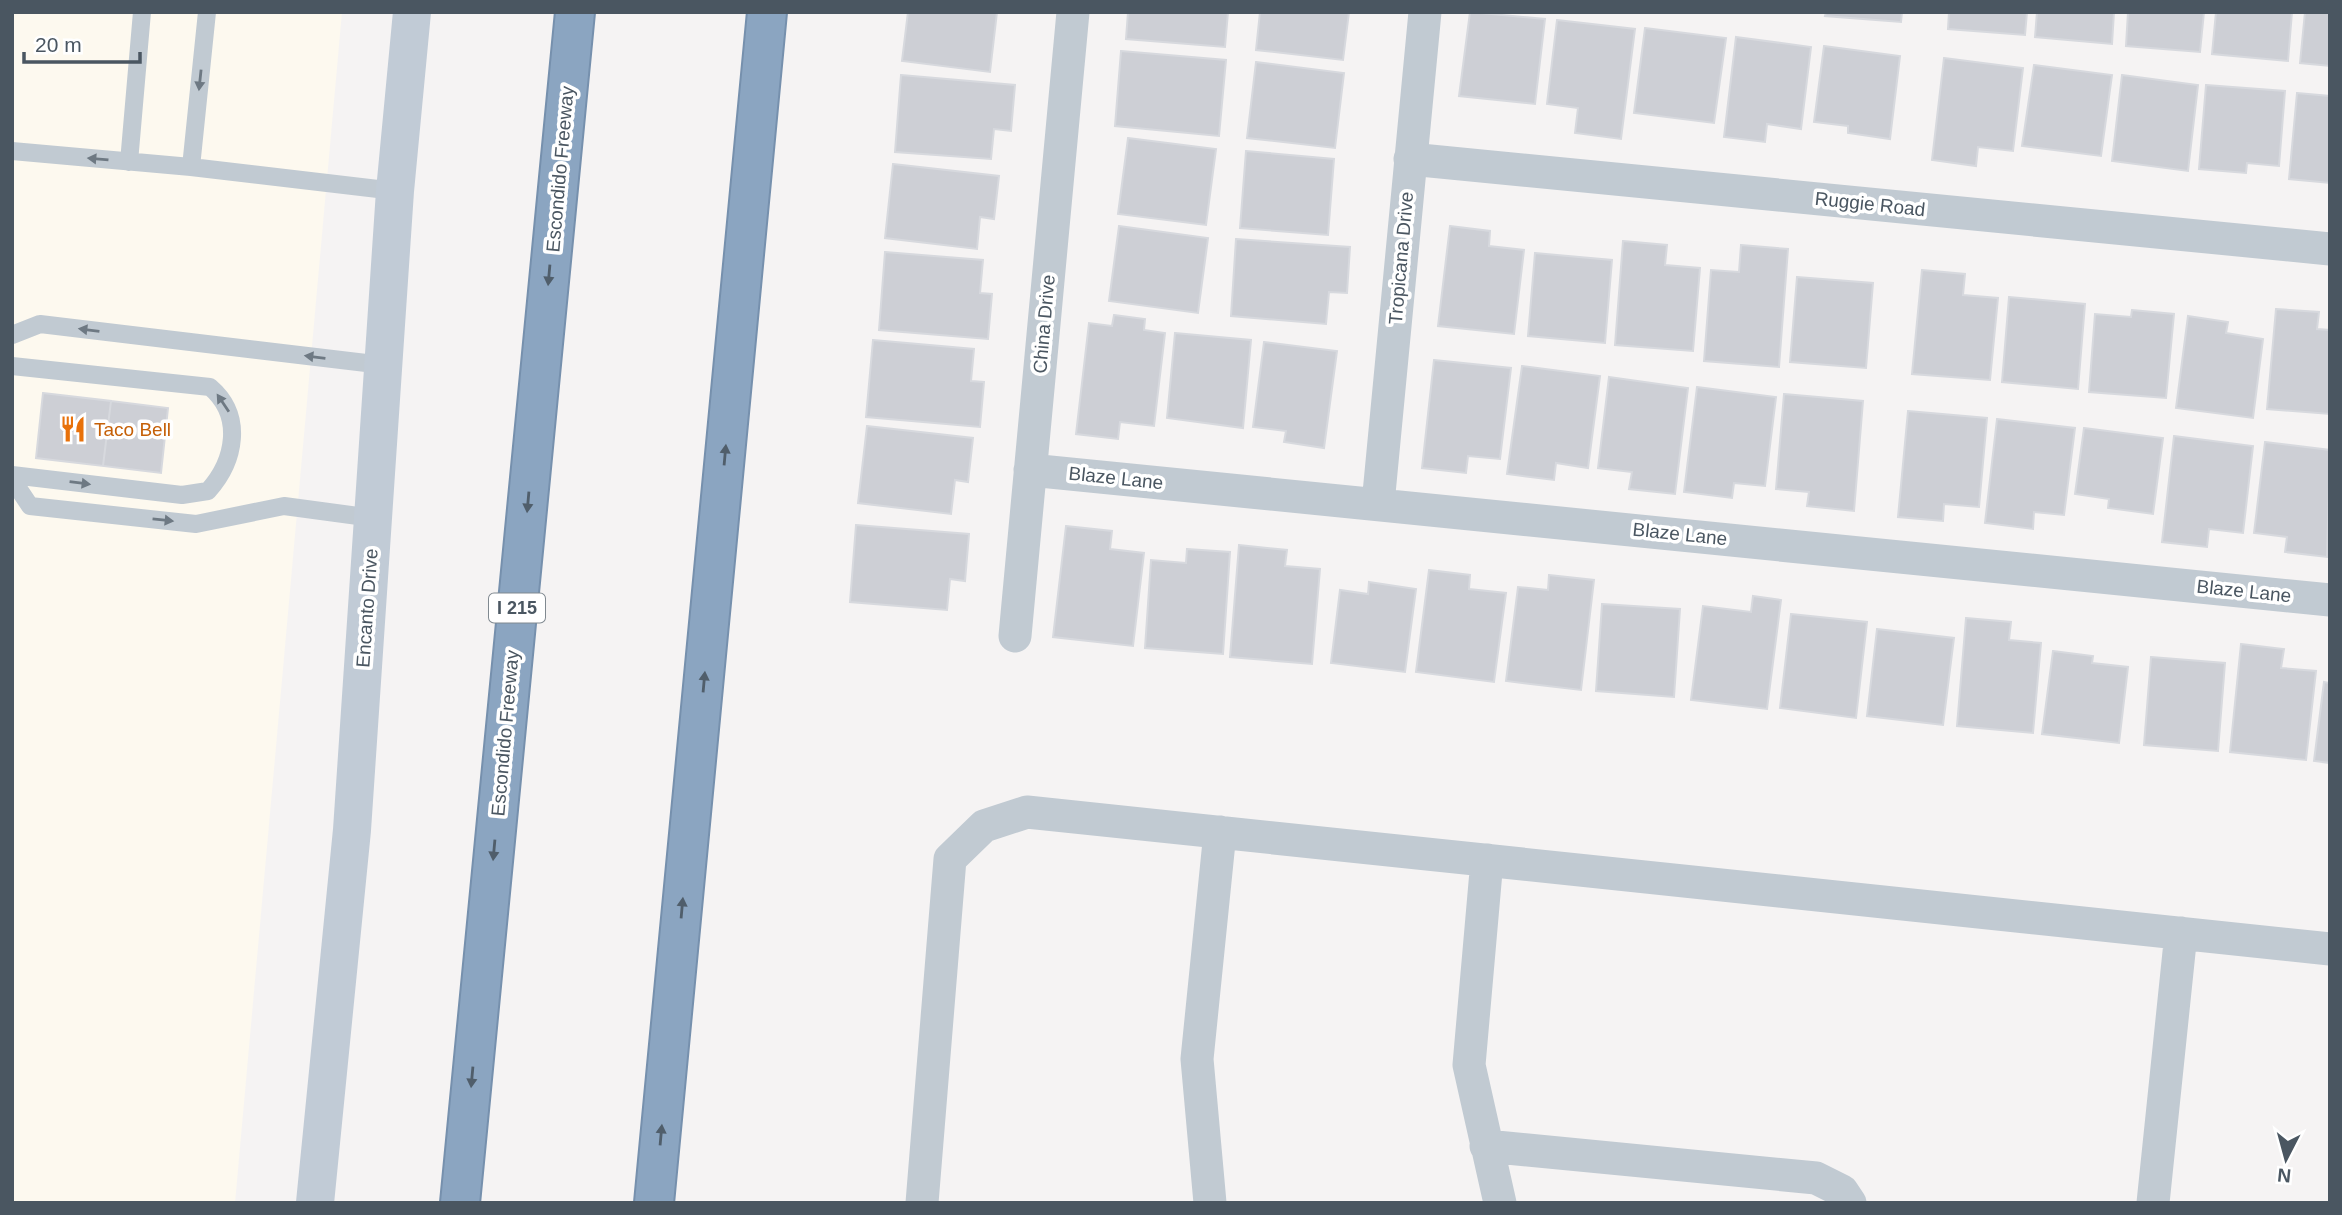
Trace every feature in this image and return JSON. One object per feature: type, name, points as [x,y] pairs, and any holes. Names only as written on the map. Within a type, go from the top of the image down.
[{"type":"highway","name":"Escondido Freeway","points":[[460,1203],[575,12]]},
{"type":"highway","points":[[654,1203],[767,12]]},
{"type":"main road","name":"Encanto Drive","points":[[316,1203],[352,830],[395,191],[412,12]]},
{"type":"street","name":"China Drive","points":[[1015,636],[1073,12]]},
{"type":"street","name":"Tropicana Drive","points":[[1378,504],[1425,12]]},
{"type":"street","name":"Ruggie Road","points":[[1410,159],[2330,249]]},
{"type":"street","name":"Blaze Lane","points":[[1030,470],[2330,600]]},
{"type":"street","points":[[922,1203],[950,859],[984,826],[1027,812],[2330,949]]},
{"type":"street","points":[[1210,1203],[1197,1059],[1220,832]]},
{"type":"street","points":[[1487,860],[1469,1065],[1500,1203]]},
{"type":"street","points":[[2153,1203],[2181,933]]},
{"type":"street","points":[[1486,1146],[1816,1178],[1842,1191],[1850,1203]]},
{"type":"lane","points":[[129,162],[142,12]]},
{"type":"lane","points":[[191,167],[207,12]]},
{"type":"lane","points":[[12,152],[191,167],[395,191]]},
{"type":"lane","points":[[12,335],[40,324],[383,365]]},
{"type":"lane","points":[[12,366],[210,387],[221,397],[231,415],[232,434],[230,454],[222,476],[208,491],[181,495],[12,477]]},
{"type":"lane","points":[[12,477],[30,506],[44,508],[196,524],[284,506],[373,518]]},
{"type":"shaded area","points":[[12,12],[342,12],[235,1203],[12,1203]]},
{"type":"building","points":[[908,12],[997,12],[990,72],[902,61]]},
{"type":"building","points":[[1128,12],[1228,12],[1225,47],[1126,39]]},
{"type":"building","points":[[1260,12],[1349,12],[1343,60],[1256,50]]},
{"type":"building","points":[[1470,12],[1545,19],[1535,104],[1459,96]]},
{"type":"building","points":[[1826,12],[1902,12],[1901,22],[1825,16]]},
{"type":"building","points":[[1949,12],[2027,12],[2025,35],[1948,29]]},
{"type":"building","points":[[2037,12],[2114,12],[2112,44],[2035,37]]},
{"type":"building","points":[[2128,12],[2204,12],[2200,52],[2126,46]]},
{"type":"building","points":[[2216,12],[2292,12],[2288,61],[2212,54]]},
{"type":"building","points":[[2305,12],[2330,12],[2330,66],[2300,63]]},
{"type":"building","points":[[1557,20],[1635,29],[1621,139],[1575,133],[1578,108],[1547,104]]},
{"type":"building","points":[[1645,28],[1726,38],[1714,123],[1634,113]]},
{"type":"building","points":[[1736,37],[1811,47],[1801,129],[1767,124],[1765,142],[1724,137]]},
{"type":"building","points":[[1824,46],[1900,56],[1890,139],[1848,133],[1848,126],[1814,122]]},
{"type":"building","points":[[1121,51],[1226,60],[1219,136],[1115,126]]},
{"type":"building","points":[[1944,58],[2023,68],[2013,151],[1978,147],[1976,166],[1932,160]]},
{"type":"building","points":[[1256,62],[1344,73],[1335,148],[1247,138]]},
{"type":"building","points":[[2034,65],[2112,75],[2101,156],[2022,146]]},
{"type":"building","points":[[901,75],[1015,85],[1011,131],[994,129],[991,159],[895,152]]},
{"type":"building","points":[[2122,75],[2198,85],[2188,171],[2112,161]]},
{"type":"building","points":[[2206,85],[2285,91],[2279,166],[2247,163],[2246,173],[2199,169]]},
{"type":"building","points":[[2297,93],[2330,96],[2330,183],[2289,179]]},
{"type":"building","points":[[1128,138],[1216,149],[1206,225],[1118,214]]},
{"type":"building","points":[[1246,151],[1334,159],[1328,235],[1240,228]]},
{"type":"building","points":[[893,164],[999,176],[994,219],[980,217],[977,249],[885,238]]},
{"type":"building","points":[[1119,226],[1208,238],[1198,313],[1109,301]]},
{"type":"building","points":[[1450,226],[1490,231],[1489,246],[1524,250],[1514,334],[1438,326]]},
{"type":"building","points":[[1236,239],[1350,247],[1347,293],[1329,292],[1326,324],[1231,316]]},
{"type":"building","points":[[1623,241],[1667,245],[1665,265],[1700,268],[1693,351],[1615,345]]},
{"type":"building","points":[[1741,245],[1788,249],[1779,367],[1704,361],[1711,270],[1739,272]]},
{"type":"building","points":[[885,252],[983,260],[980,293],[992,294],[988,339],[879,330]]},
{"type":"building","points":[[1535,253],[1612,260],[1605,343],[1528,336]]},
{"type":"building","points":[[1922,270],[1965,274],[1963,295],[1998,298],[1990,380],[1912,374]]},
{"type":"building","points":[[1797,277],[1873,283],[1866,368],[1790,362]]},
{"type":"building","points":[[2009,297],[2085,304],[2078,389],[2002,382]]},
{"type":"building","points":[[2276,309],[2319,312],[2317,329],[2330,330],[2330,414],[2267,409]]},
{"type":"building","points":[[2132,310],[2174,314],[2166,398],[2089,392],[2095,314],[2131,317]]},
{"type":"building","points":[[1114,315],[1145,319],[1144,330],[1165,333],[1154,426],[1120,422],[1118,439],[1076,434],[1089,323],[1112,326]]},
{"type":"building","points":[[2188,316],[2228,322],[2226,333],[2263,339],[2253,418],[2176,408]]},
{"type":"building","points":[[1175,333],[1251,340],[1243,428],[1167,418]]},
{"type":"building","points":[[873,340],[974,349],[971,381],[984,382],[980,427],[866,417]]},
{"type":"building","points":[[1264,342],[1337,351],[1324,448],[1284,442],[1286,431],[1253,427]]},
{"type":"building","points":[[1434,360],[1511,368],[1500,459],[1468,456],[1466,473],[1422,468]]},
{"type":"building","points":[[1522,366],[1600,376],[1588,468],[1556,463],[1554,480],[1507,474]]},
{"type":"building","points":[[1609,377],[1688,388],[1675,494],[1629,489],[1632,472],[1598,468]]},
{"type":"building","points":[[1697,387],[1776,397],[1765,486],[1734,483],[1732,498],[1684,492]]},
{"type":"building","name":"Taco Bell","points":[[43,393],[111,401],[103,466],[36,458]]},
{"type":"building","points":[[1784,394],[1863,401],[1854,511],[1807,506],[1809,492],[1776,489]]},
{"type":"building","points":[[111,401],[168,408],[161,473],[103,466]]},
{"type":"building","points":[[1908,411],[1987,418],[1979,507],[1944,504],[1943,521],[1898,517]]},
{"type":"building","points":[[1997,419],[2075,428],[2064,515],[2034,512],[2033,529],[1985,523]]},
{"type":"building","points":[[867,426],[973,438],[968,482],[955,480],[951,514],[858,503]]},
{"type":"building","points":[[2084,428],[2163,438],[2153,514],[2108,508],[2109,499],[2075,494]]},
{"type":"building","points":[[2174,436],[2253,446],[2243,533],[2209,529],[2207,547],[2162,542]]},
{"type":"building","points":[[2265,442],[2330,450],[2327,557],[2285,552],[2287,537],[2254,533]]},
{"type":"building","points":[[856,525],[969,534],[965,581],[950,579],[947,610],[850,602]]},
{"type":"building","points":[[1066,526],[1112,531],[1110,549],[1144,553],[1133,646],[1053,637]]},
{"type":"building","points":[[1239,545],[1287,550],[1285,566],[1320,569],[1312,664],[1230,657]]},
{"type":"building","points":[[1187,549],[1230,552],[1223,654],[1145,648],[1151,560],[1186,563]]},
{"type":"building","points":[[1429,570],[1470,575],[1469,589],[1506,593],[1494,682],[1416,672]]},
{"type":"building","points":[[1549,575],[1594,580],[1581,690],[1506,681],[1518,587],[1548,590]]},
{"type":"building","points":[[1369,582],[1416,589],[1405,672],[1331,663],[1340,590],[1368,594]]},
{"type":"building","points":[[1753,596],[1781,600],[1767,709],[1691,700],[1703,606],[1751,612]]},
{"type":"building","points":[[1602,604],[1680,609],[1674,697],[1596,691]]},
{"type":"building","points":[[1791,614],[1867,622],[1856,718],[1780,708]]},
{"type":"building","points":[[1966,618],[2011,622],[2009,640],[2041,643],[2033,733],[1957,726]]},
{"type":"building","points":[[1877,629],[1954,638],[1943,725],[1867,716]]},
{"type":"building","points":[[2241,644],[2284,649],[2281,668],[2316,671],[2306,760],[2230,752]]},
{"type":"building","points":[[2053,651],[2093,656],[2092,663],[2128,667],[2119,743],[2042,734]]},
{"type":"building","points":[[2151,657],[2225,663],[2218,751],[2144,745]]},
{"type":"building","points":[[2324,682],[2330,683],[2330,763],[2314,761]]},
{"type":"place","name":"Taco Bell","points":[[73,429]]}]
